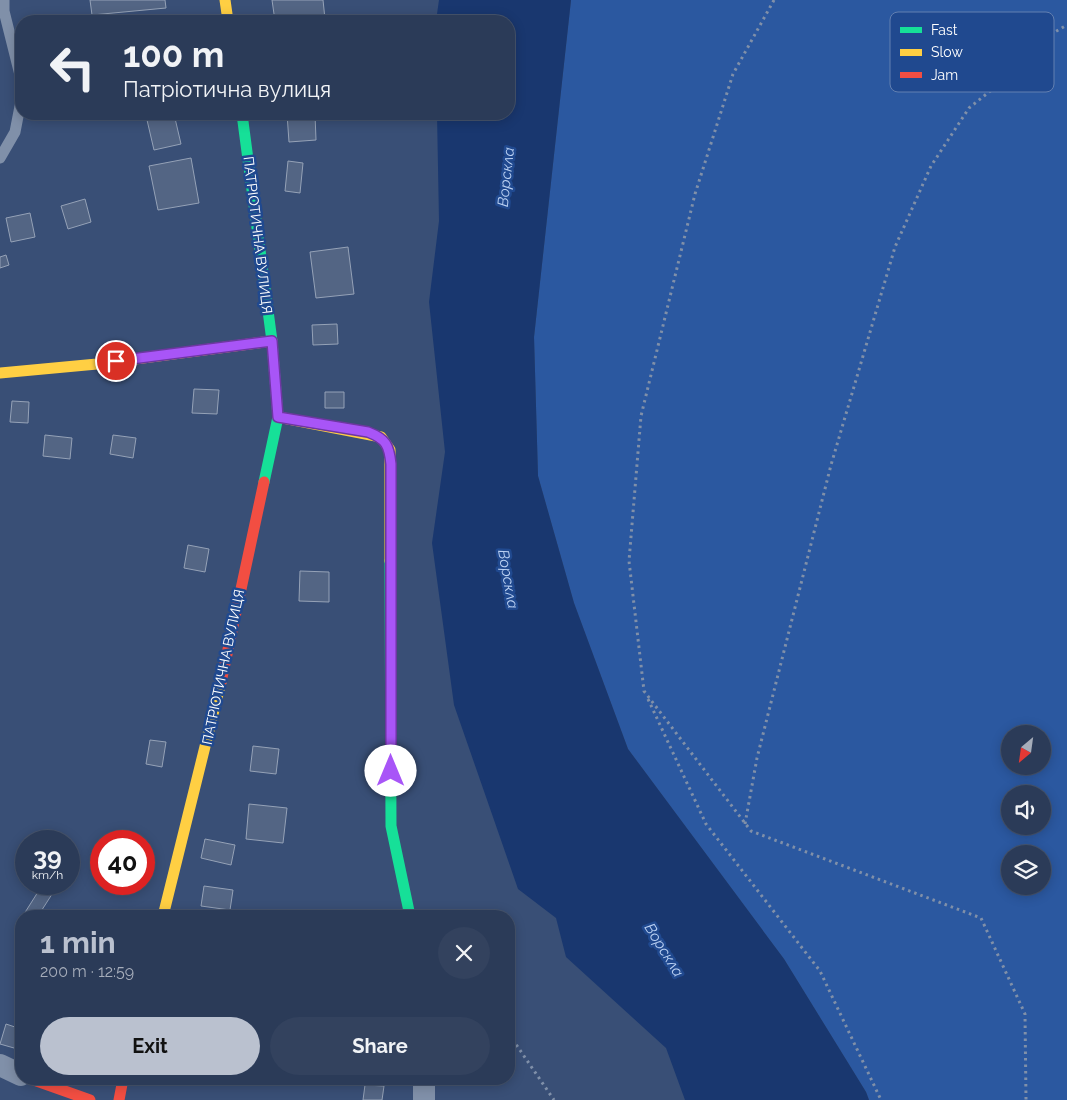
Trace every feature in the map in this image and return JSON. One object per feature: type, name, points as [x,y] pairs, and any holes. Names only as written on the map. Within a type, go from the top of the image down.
[{"type":"street","points":[[225,0],[227,15]]},
{"type":"street","name":"ПАТРІОТИЧНА ВУЛИЦЯ","points":[[165,910],[212,723],[278,417],[272,341],[243,120]]},
{"type":"street","points":[[0,372],[97,364],[272,341]]},
{"type":"street","points":[[278,417],[368,432],[381,437],[390,450],[391,826],[409,910]]},
{"type":"street","points":[[0,1065],[15,1072]]},
{"type":"street","points":[[48,1085],[90,1100]]},
{"type":"street","points":[[119,1100],[122,1085]]},
{"type":"street","points":[[424,1085],[424,1100]]},
{"type":"lane","points":[[4,0],[4,11],[15,55]]},
{"type":"lane","points":[[0,158],[15,132],[17,120]]},
{"type":"path","points":[[774,0],[733,74],[696,194],[640,416],[629,561],[644,691],[706,824],[820,971],[881,1100]]},
{"type":"path","points":[[1054,33],[1067,25]]},
{"type":"path","points":[[745,824],[757,758],[831,466],[895,247],[931,166],[969,108],[989,92]]},
{"type":"path","points":[[644,691],[751,831],[981,918],[1025,1014],[1026,1100]]},
{"type":"path","points":[[515,1043],[554,1100]]},
{"type":"shaded area","points":[[571,0],[1067,0],[1067,1100],[869,1100],[866,1092],[784,959],[628,749],[574,603],[538,476],[534,337]]},
{"type":"water","name":"Ворскла","points":[[439,0],[571,0],[534,337],[538,476],[574,603],[628,749],[784,959],[866,1092],[869,1100],[685,1100],[666,1048],[566,957],[556,918],[518,889],[454,705],[432,543],[445,452],[429,302],[439,221],[437,120],[515,120],[515,15],[437,15]]},
{"type":"building","points":[[90,0],[165,0],[166,8],[92,15]]},
{"type":"building","points":[[272,0],[323,0],[325,15],[274,15]]},
{"type":"building","points":[[147,120],[175,120],[181,144],[154,150]]},
{"type":"building","points":[[287,120],[315,120],[316,140],[289,142]]},
{"type":"building","points":[[191,158],[199,203],[158,210],[149,166]]},
{"type":"building","points":[[288,161],[303,163],[300,193],[285,191]]},
{"type":"building","points":[[85,199],[91,222],[68,229],[61,206]]},
{"type":"building","points":[[30,213],[35,237],[11,242],[6,218]]},
{"type":"building","points":[[348,247],[354,294],[316,298],[310,252]]},
{"type":"building","points":[[6,255],[9,265],[0,268],[0,257]]},
{"type":"building","points":[[337,324],[338,344],[313,345],[312,325]]},
{"type":"building","points":[[194,389],[219,390],[217,414],[192,413]]},
{"type":"building","points":[[325,392],[344,392],[344,408],[325,408]]},
{"type":"building","points":[[12,401],[29,402],[28,423],[10,422]]},
{"type":"building","points":[[45,435],[72,438],[70,459],[43,456]]},
{"type":"building","points":[[113,435],[136,438],[133,458],[110,454]]},
{"type":"building","points":[[188,545],[209,549],[205,572],[184,568]]},
{"type":"building","points":[[300,571],[329,572],[329,602],[299,601]]},
{"type":"building","points":[[150,740],[166,742],[162,767],[146,764]]},
{"type":"building","points":[[253,746],[279,749],[276,774],[250,771]]},
{"type":"building","points":[[249,804],[287,808],[283,843],[246,839]]},
{"type":"building","points":[[205,839],[235,845],[231,865],[201,858]]},
{"type":"building","points":[[204,886],[233,890],[230,910],[201,906]]},
{"type":"building","points":[[36,895],[52,895],[42,910],[27,910]]},
{"type":"building","points":[[6,1024],[15,1027],[15,1048],[0,1044]]},
{"type":"building","points":[[365,1085],[384,1086],[382,1100],[363,1100]]},
{"type":"traffic: fast","points":[[243,120],[272,341],[278,417],[264,482]]},
{"type":"traffic: fast","points":[[390,561],[391,826],[409,910]]},
{"type":"traffic: slow","points":[[225,0],[227,15]]},
{"type":"traffic: slow","points":[[0,373],[97,364],[272,341]]},
{"type":"traffic: slow","points":[[278,417],[381,437],[390,450],[390,561]]},
{"type":"traffic: slow","points":[[164,910],[221,682]]},
{"type":"traffic: jam","points":[[221,682],[264,482]]},
{"type":"traffic: jam","points":[[48,1085],[90,1100]]},
{"type":"traffic: jam","points":[[119,1100],[122,1085]]},
{"type":"route","points":[[116,361],[272,341],[278,417],[368,432],[381,437],[390,450],[391,771]]}]
